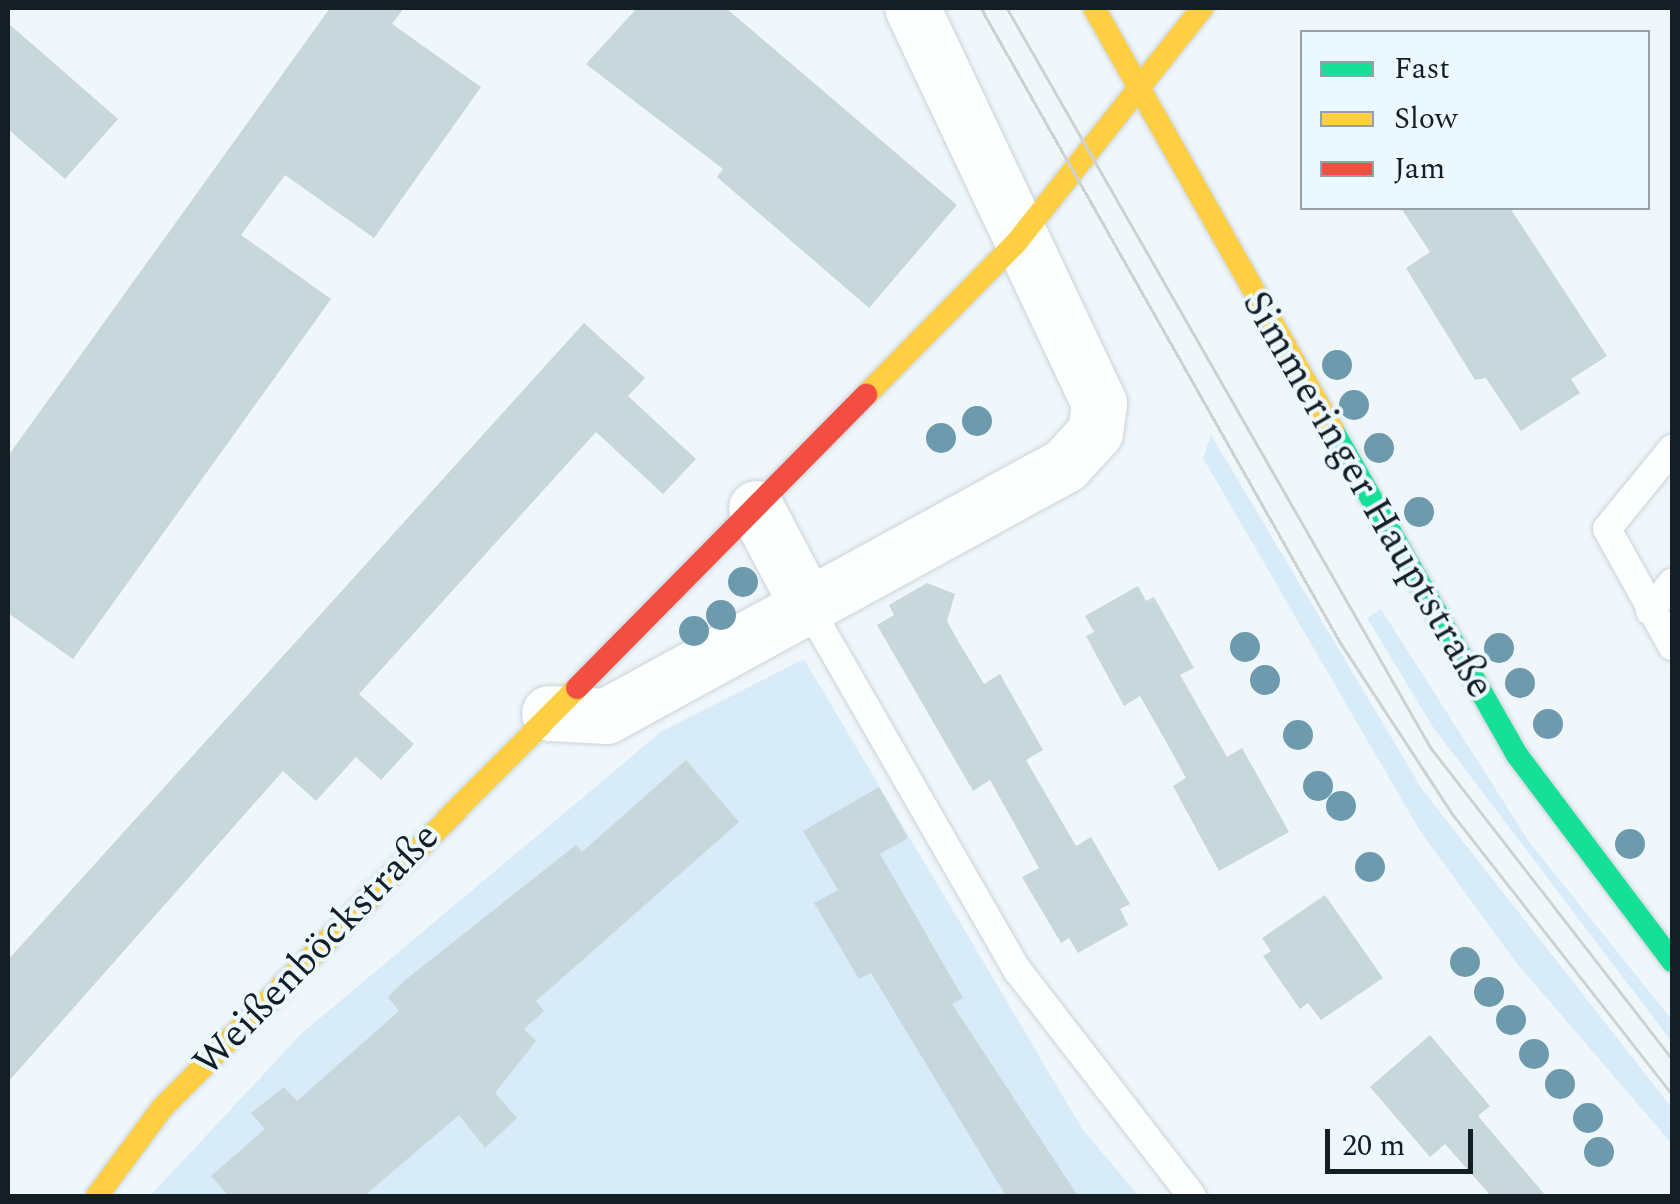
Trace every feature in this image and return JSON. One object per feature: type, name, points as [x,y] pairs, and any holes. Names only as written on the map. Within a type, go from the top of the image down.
[{"type":"street","points":[[549,713],[606,716],[810,610],[1065,465],[1095,432],[1099,402],[1016,243],[997,179],[912,8]]},
{"type":"street","name":"Simmeringer Hauptstraße","points":[[1094,8],[1134,90],[1517,756],[1669,950]]},
{"type":"street","name":"Weißenböckstraße","points":[[96,1196],[162,1108],[1016,243],[1202,8]]},
{"type":"street","points":[[756,508],[810,610]]},
{"type":"lane","points":[[1672,449],[1606,529],[1672,646]]},
{"type":"lane","points":[[1650,611],[1672,583]]},
{"type":"lane","points":[[810,610],[1018,971],[1192,1196]]},
{"type":"shaded area","points":[[1211,435],[1422,789],[1672,1108],[1672,1144],[1515,961],[1420,831],[1203,458]]},
{"type":"shaded area","points":[[1381,609],[1530,843],[1672,1020],[1672,1042],[1433,727],[1367,618]]},
{"type":"shaded area","points":[[804,659],[1083,1130],[1139,1196],[150,1196],[301,1034],[662,731]]},
{"type":"building","points":[[330,8],[404,8],[392,24],[481,87],[374,238],[285,175],[241,235],[331,299],[73,659],[8,613],[8,456]]},
{"type":"building","points":[[637,8],[726,8],[957,205],[869,308],[717,177],[723,169],[586,64]]},
{"type":"building","points":[[8,23],[118,119],[65,179],[8,129]]},
{"type":"building","points":[[1402,210],[1511,210],[1607,356],[1571,379],[1580,393],[1521,431],[1486,378],[1475,380],[1406,268],[1430,252]]},
{"type":"building","points":[[584,323],[645,378],[628,396],[696,459],[663,494],[596,432],[359,694],[414,744],[381,780],[356,757],[316,801],[283,771],[8,1082],[8,960]]},
{"type":"building","points":[[927,583],[955,594],[947,621],[958,641],[984,684],[1000,674],[1043,750],[1026,760],[1076,846],[1091,837],[1130,904],[1120,909],[1128,925],[1078,953],[1069,938],[1061,943],[1022,877],[1039,868],[990,780],[973,791],[877,625],[894,615],[889,605]]},
{"type":"building","points":[[1138,586],[1146,601],[1154,597],[1194,668],[1180,675],[1227,757],[1242,748],[1289,832],[1219,871],[1173,786],[1186,778],[1164,738],[1140,696],[1124,706],[1086,636],[1094,632],[1085,616]]},
{"type":"building","points":[[686,760],[739,822],[536,1001],[544,1011],[524,1029],[536,1041],[495,1093],[517,1118],[485,1148],[459,1115],[364,1196],[229,1196],[211,1176],[265,1129],[251,1113],[284,1087],[297,1101],[399,1011],[388,997],[404,981],[576,845],[582,852]]},
{"type":"building","points":[[879,787],[908,838],[880,854],[963,998],[952,1004],[1078,1196],[1006,1196],[871,973],[859,979],[814,903],[838,890],[803,831]]},
{"type":"building","points":[[1325,895],[1383,978],[1321,1020],[1308,1003],[1300,1009],[1263,956],[1271,951],[1262,938]]},
{"type":"building","points":[[1430,1035],[1490,1106],[1478,1116],[1546,1196],[1491,1196],[1445,1144],[1430,1157],[1370,1087]]},
{"type":"tram line","points":[[981,8],[1340,642],[1454,816],[1672,1094]]},
{"type":"tram line","points":[[1007,8],[1431,748],[1672,1059]]},
{"type":"traffic: fast","points":[[1333,431],[1517,755],[1672,961]]},
{"type":"traffic: slow","points":[[1094,8],[1333,431]]},
{"type":"traffic: slow","points":[[866,395],[1016,243],[1202,8]]},
{"type":"traffic: slow","points":[[97,1196],[162,1108],[577,688]]},
{"type":"traffic: jam","points":[[577,688],[866,395]]}]
